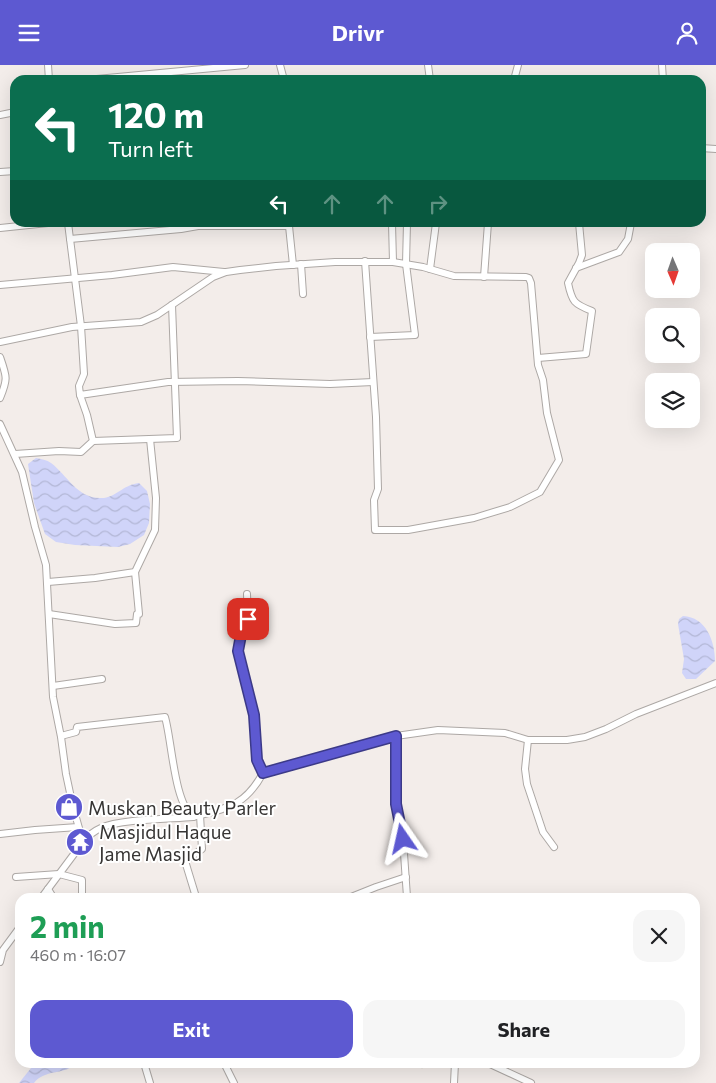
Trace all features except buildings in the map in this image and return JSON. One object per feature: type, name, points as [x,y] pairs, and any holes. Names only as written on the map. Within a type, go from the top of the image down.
[{"type":"street","points":[[144,75],[245,65]]},
{"type":"street","points":[[68,227],[84,374],[79,386],[80,395],[93,441]]},
{"type":"street","points":[[70,239],[188,227]]},
{"type":"street","points":[[212,227],[240,227]]},
{"type":"street","points":[[290,227],[293,265]]},
{"type":"street","points":[[392,227],[393,262]]},
{"type":"street","points":[[370,337],[415,335],[406,263],[407,227]]},
{"type":"street","points":[[430,269],[435,227]]},
{"type":"street","points":[[484,277],[488,227]]},
{"type":"street","points":[[538,358],[586,354],[592,311],[577,306],[571,298],[568,283],[582,255],[580,227]]},
{"type":"street","points":[[575,269],[619,252],[628,239],[630,227]]},
{"type":"street","points":[[0,285],[173,267],[226,272],[301,264],[366,261],[406,263],[454,276],[529,278],[534,308],[538,358],[547,413],[559,460],[540,492],[510,507],[474,518],[408,530],[376,530],[374,500],[378,489],[366,261]]},
{"type":"street","points":[[301,264],[303,294]]},
{"type":"street","points":[[0,342],[80,326],[141,321],[157,315],[213,277],[226,272]]},
{"type":"street","points":[[15,454],[81,451],[93,441],[178,438],[172,305]]},
{"type":"street","points":[[0,357],[6,385],[0,398]]},
{"type":"street","points":[[80,395],[175,382],[238,381],[330,384],[373,382]]},
{"type":"street","points":[[0,424],[22,472],[46,565],[53,697],[66,774],[83,842]]},
{"type":"street","points":[[49,614],[114,624],[136,623],[137,614],[139,614],[135,572],[155,530],[156,498],[150,439]]},
{"type":"street","points":[[48,582],[135,572]]},
{"type":"street","points":[[247,594],[248,619],[241,635],[238,651],[254,715],[257,760],[263,773]]},
{"type":"street","points":[[53,686],[102,679]]},
{"type":"street","points":[[45,893],[83,842],[90,834],[102,827],[126,822],[196,816],[240,802],[256,786],[263,773],[396,736],[438,730],[505,733],[528,740],[567,740],[585,737],[636,714],[716,683]]},
{"type":"street","points":[[61,736],[76,732],[77,727],[165,717],[180,796],[186,810],[196,816],[202,849],[185,861],[195,893]]},
{"type":"street","points":[[396,736],[396,804],[403,839],[407,893]]},
{"type":"street","points":[[528,740],[525,769],[527,784],[543,832],[554,847]]},
{"type":"street","points":[[0,834],[78,827]]},
{"type":"street","points":[[16,877],[59,875],[82,880],[82,893]]},
{"type":"street","points":[[361,893],[406,877]]},
{"type":"street","points":[[48,889],[50,893]]},
{"type":"street","points":[[0,962],[3,950],[15,934]]},
{"type":"street","points":[[146,1068],[150,1083]]},
{"type":"street","points":[[226,1068],[234,1083]]},
{"type":"street","points":[[454,1083],[455,1068]]},
{"type":"street","points":[[499,1068],[531,1083]]},
{"type":"water","points":[[36,458],[51,463],[79,490],[92,497],[105,498],[128,486],[139,483],[147,491],[150,504],[149,523],[144,535],[130,544],[118,547],[56,542],[45,534],[34,503],[28,464]]},
{"type":"water","points":[[683,616],[691,617],[703,625],[711,638],[715,653],[715,661],[696,679],[686,679],[682,673],[684,659],[678,624],[679,619]]},
{"type":"water","points":[[31,1068],[70,1068],[43,1076],[34,1083],[19,1083]]},
{"type":"place","name":"Muskan Beauty Parler","points":[[69,807]]},
{"type":"place","name":"Masjidul Haque Jame Masjid","points":[[80,842]]},
{"type":"route","points":[[248,619],[241,635],[238,651],[254,715],[257,760],[263,773],[396,736],[396,804],[403,839]]}]
